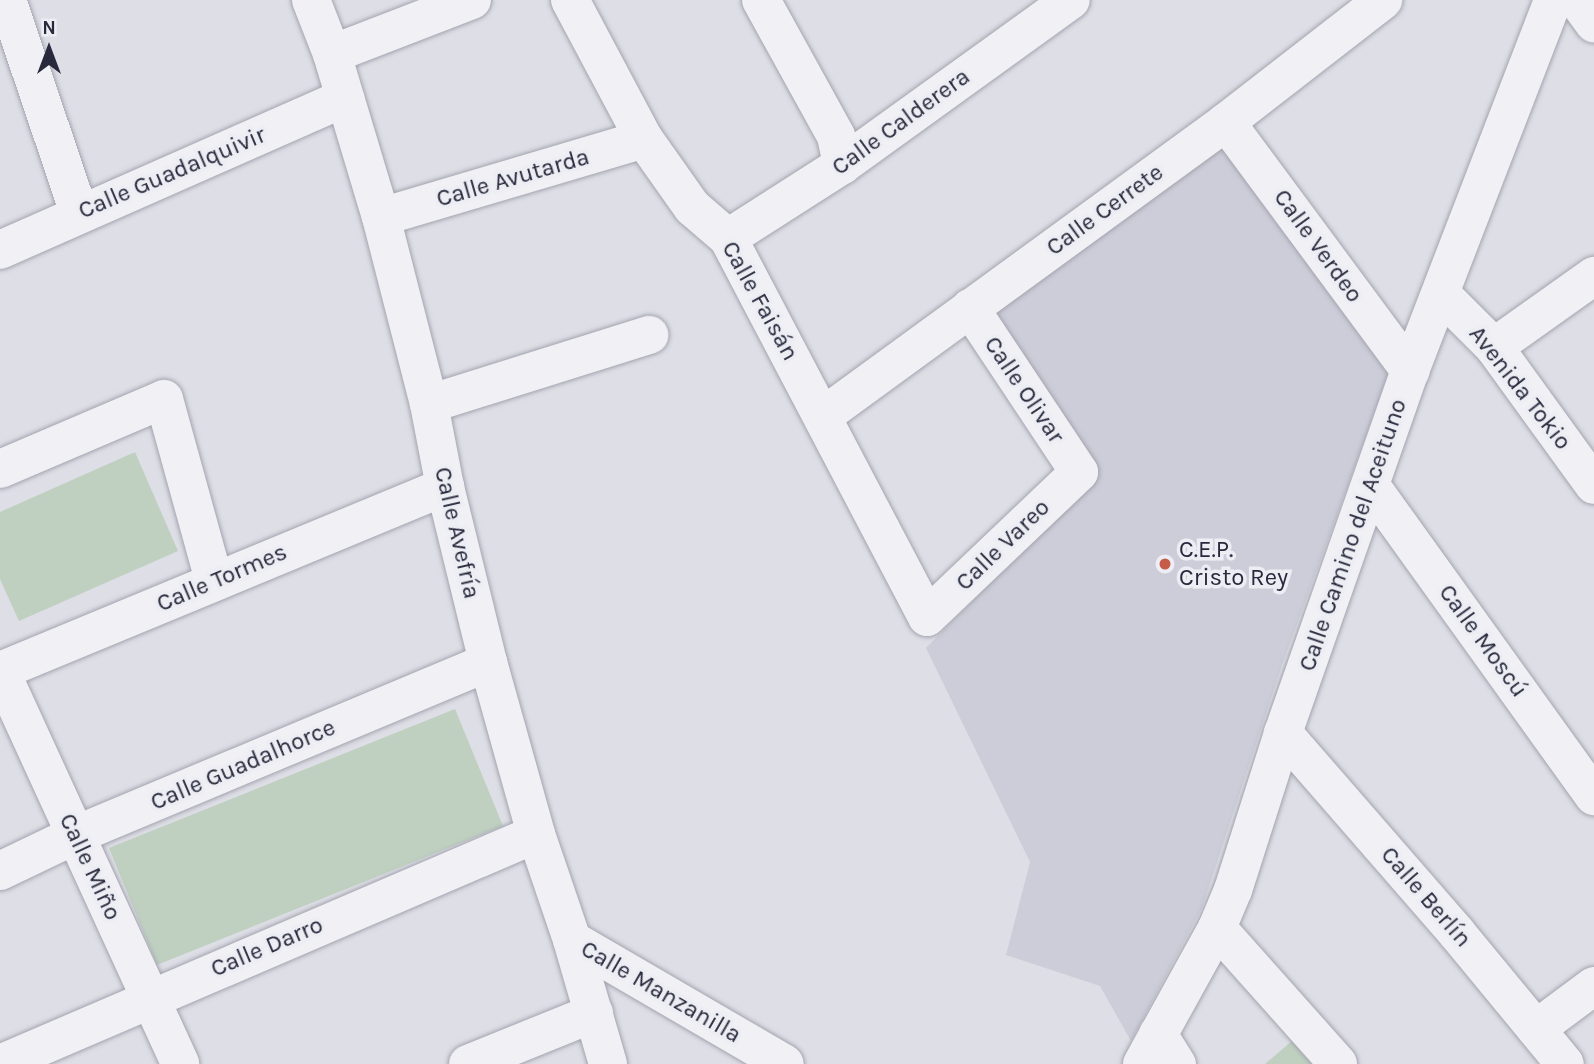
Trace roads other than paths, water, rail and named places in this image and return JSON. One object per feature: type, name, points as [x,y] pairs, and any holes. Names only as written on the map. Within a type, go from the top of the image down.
[{"type":"street","points":[[8,0],[79,213]]},
{"type":"street","name":"Calle Avefría","points":[[311,0],[332,54],[381,217],[429,404],[445,488],[488,662],[536,834],[572,940],[608,1064]]},
{"type":"street","points":[[332,54],[471,0]]},
{"type":"street","name":"Calle Faisán","points":[[570,0],[644,139],[692,207],[728,238],[927,617]]},
{"type":"street","points":[[761,0],[836,136],[842,165]]},
{"type":"street","name":"Calle Calderera","points":[[728,238],[842,165],[1071,0]]},
{"type":"street","name":"Calle Cerrete","points":[[822,416],[1226,122],[1384,0]]},
{"type":"street","name":"Calle Camino del Aceituno","points":[[1159,1054],[1233,890],[1283,733],[1410,371],[1553,0]]},
{"type":"street","points":[[1577,0],[1594,23]]},
{"type":"street","name":"Calle Guadalquivir","points":[[0,250],[345,98]]},
{"type":"street","name":"Calle Verdeo","points":[[1226,122],[1410,371]]},
{"type":"street","name":"Calle Avutarda","points":[[381,217],[644,139]]},
{"type":"street","points":[[1494,347],[1594,276]]},
{"type":"street","name":"Avenida Tokio","points":[[1441,294],[1494,347],[1594,485]]},
{"type":"street","name":"Calle Olivar","points":[[970,308],[1079,472]]},
{"type":"street","points":[[429,404],[649,335]]},
{"type":"street","points":[[0,469],[164,399],[214,580]]},
{"type":"street","name":"Calle Vareo","points":[[927,617],[1079,472]]},
{"type":"street","name":"Calle Moscú","points":[[1371,486],[1594,796]]},
{"type":"street","name":"Calle Tormes","points":[[0,670],[214,580],[445,488]]},
{"type":"street","name":"Calle Guadalhorce","points":[[0,871],[73,836],[488,662]]},
{"type":"street","name":"Calle Miño","points":[[0,670],[73,836],[151,997],[180,1064]]},
{"type":"street","name":"Calle Berlín","points":[[1283,733],[1565,1064]]},
{"type":"street","name":"Calle Darro","points":[[0,1064],[536,834]]},
{"type":"street","points":[[1217,928],[1338,1064]]},
{"type":"street","name":"Calle Manzanilla","points":[[572,940],[785,1064]]},
{"type":"street","points":[[1536,1029],[1594,986]]},
{"type":"street","points":[[468,1064],[594,1013]]},
{"type":"place","name":"C.E.P. Cristo Rey","points":[[1165,564]]}]
